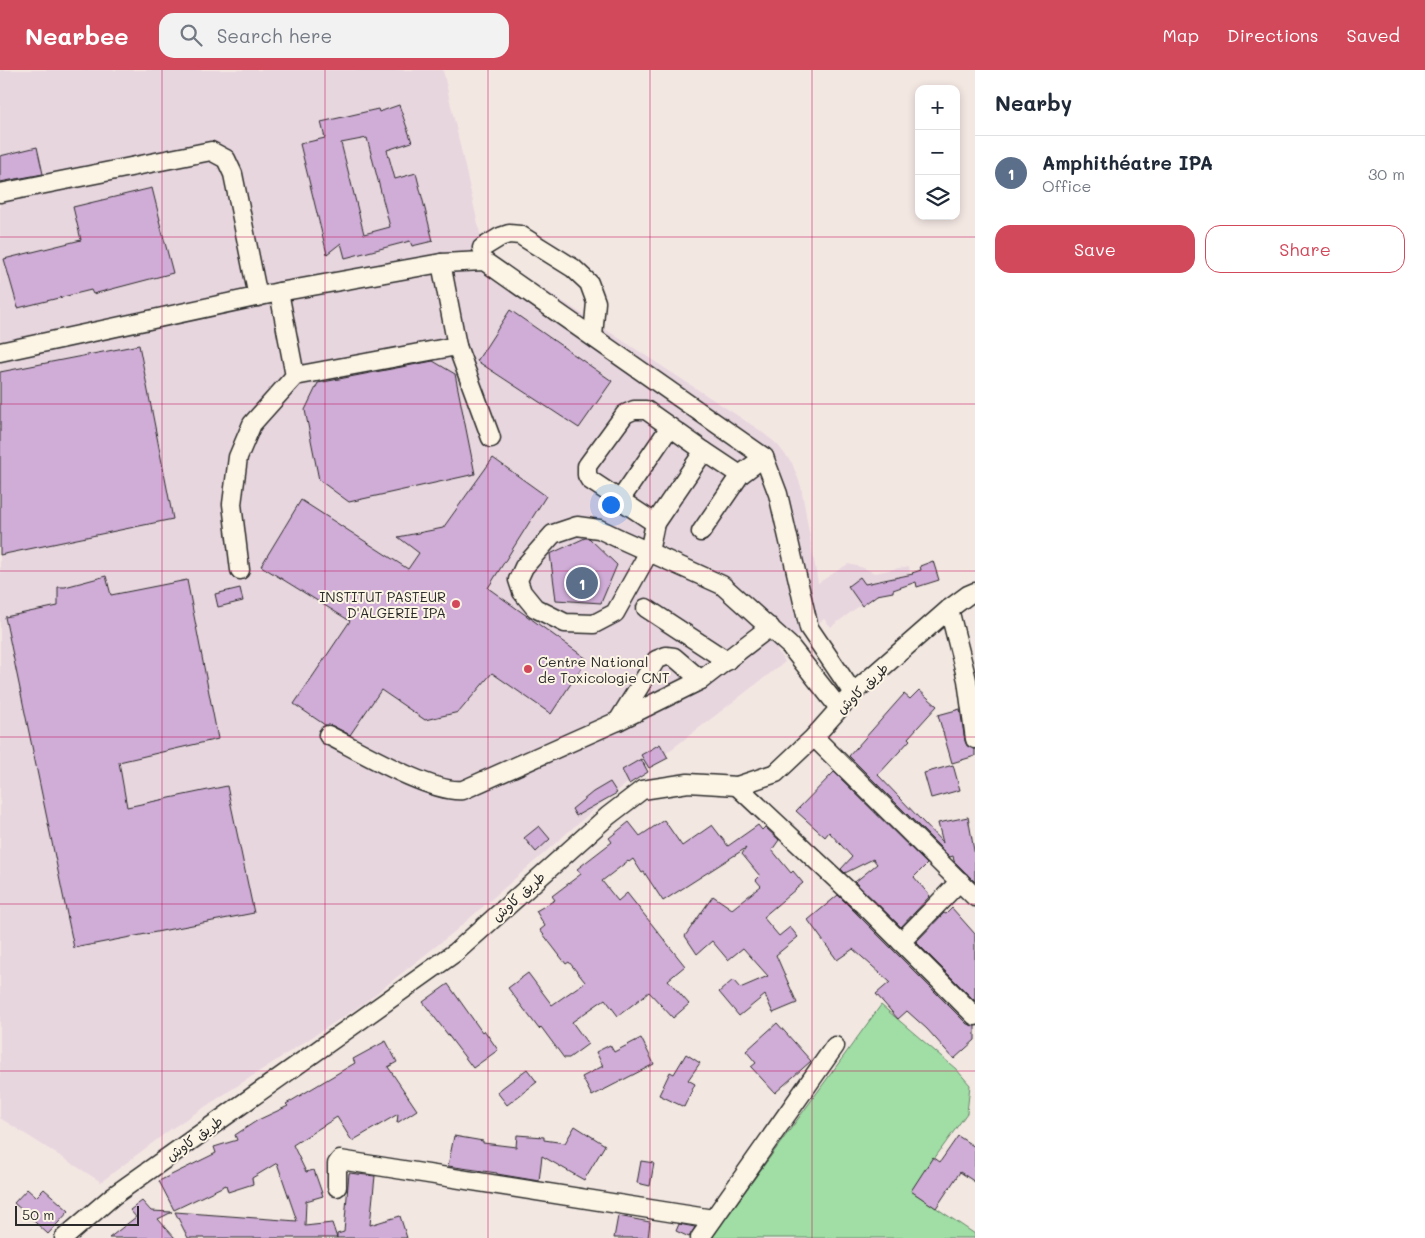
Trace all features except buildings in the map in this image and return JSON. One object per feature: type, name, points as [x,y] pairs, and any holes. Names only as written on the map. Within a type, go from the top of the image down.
[{"type":"street","points":[[0,193],[211,151],[226,158],[233,174],[258,297]]},
{"type":"street","points":[[482,248],[500,236],[509,234],[520,235],[574,268],[589,284],[596,302],[593,336]]},
{"type":"street","points":[[0,352],[279,292],[441,262],[484,260],[764,457],[778,494],[809,628],[853,693]]},
{"type":"street","points":[[441,262],[457,346],[491,438]]},
{"type":"street","points":[[279,292],[295,376]]},
{"type":"street","points":[[240,570],[232,504],[238,458],[252,424],[295,376],[457,346]]},
{"type":"street","points":[[654,523],[590,480],[587,475],[587,466],[625,414],[634,410],[646,410],[740,475]]},
{"type":"street","points":[[620,500],[670,427]]},
{"type":"street","points":[[704,451],[654,523],[649,552],[615,613],[594,624],[565,623],[535,608],[522,592],[518,580],[524,567],[553,534],[577,526],[599,529],[649,552],[722,585],[790,646],[839,708]]},
{"type":"street","points":[[701,532],[740,475],[764,457]]},
{"type":"street","name":"طريق كاوش","points":[[64,1238],[113,1196],[456,952],[608,816],[642,790],[688,783],[737,786],[776,773],[814,736],[853,693],[949,609],[975,592]]},
{"type":"street","points":[[646,608],[727,660]]},
{"type":"street","points":[[949,609],[967,680],[975,739]]},
{"type":"street","points":[[328,735],[422,782],[454,791],[472,788],[618,721],[701,680],[770,627]]},
{"type":"street","points":[[618,721],[656,660],[666,656],[674,657],[701,680]]},
{"type":"street","points":[[814,736],[975,897]]},
{"type":"street","points":[[737,786],[901,942],[975,1016]]},
{"type":"street","points":[[901,942],[960,881]]},
{"type":"street","points":[[700,1238],[835,1046]]},
{"type":"street","points":[[337,1186],[337,1164],[340,1160],[713,1219]]},
{"type":"shaded area","points":[[0,70],[443,70],[483,246],[501,261],[758,429],[777,444],[792,463],[801,486],[818,583],[848,564],[875,573],[909,566],[911,582],[882,589],[831,627],[824,619],[777,650],[785,662],[599,805],[454,932],[363,1004],[171,1129],[101,1182],[0,1118]]},
{"type":"green space","points":[[881,1005],[956,1069],[970,1085],[967,1113],[911,1191],[975,1234],[975,1238],[711,1238]]},
{"type":"place","name":"Amphithéatre IPA","points":[[582,583]]},
{"type":"place","name":"INSTITUT PASTEUR D'ALGERIE IPA","points":[[456,604]]},
{"type":"place","name":"Centre National de Toxicologie CNT","points":[[528,669]]}]
